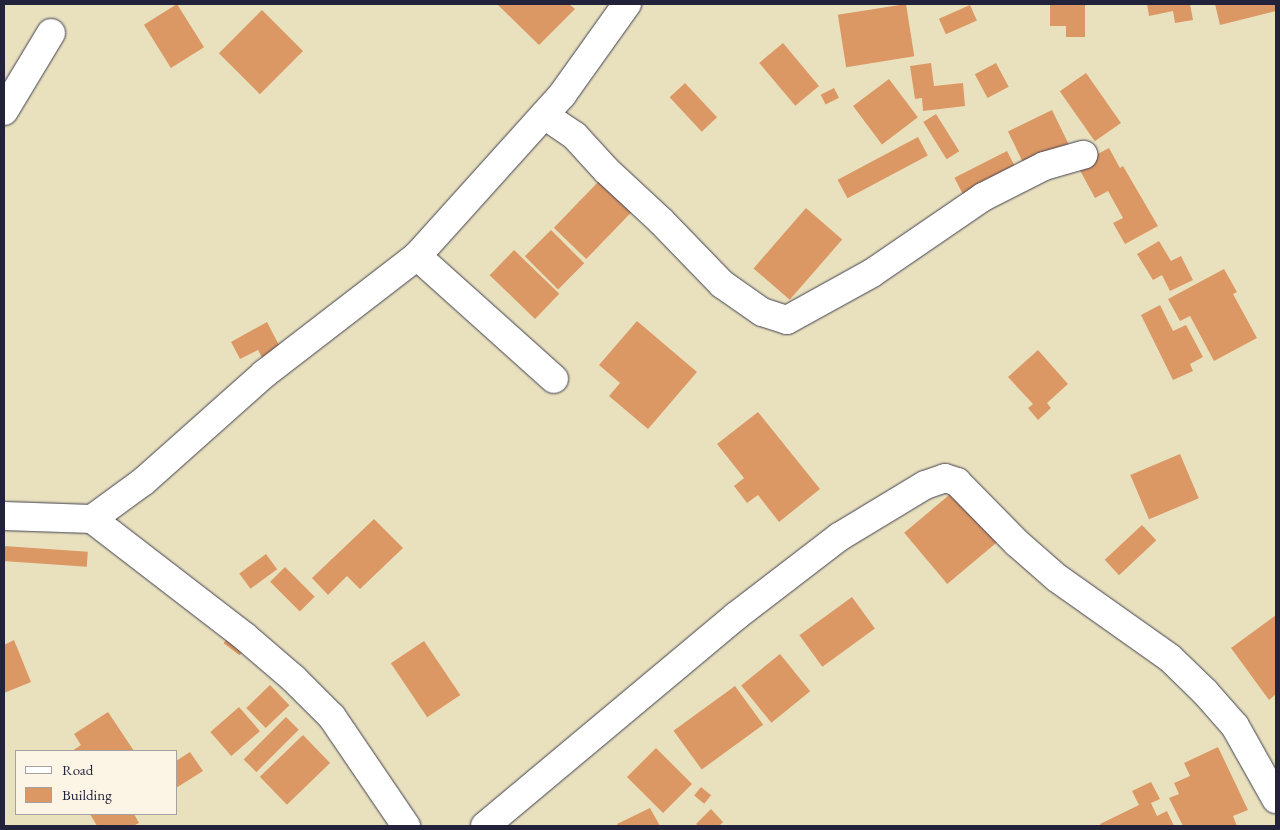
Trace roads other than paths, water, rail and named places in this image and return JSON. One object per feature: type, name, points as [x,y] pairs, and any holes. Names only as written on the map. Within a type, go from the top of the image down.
[{"type":"street","points":[[92,519],[144,481],[264,374],[417,256],[562,95],[627,4]]},
{"type":"street","points":[[4,111],[51,33]]},
{"type":"street","points":[[544,115],[576,136],[606,170],[661,221],[722,284],[762,312],[787,320],[872,273],[983,197],[1044,166],[1083,155]]},
{"type":"street","points":[[417,256],[554,379]]},
{"type":"street","points":[[485,826],[736,616],[839,537],[924,484],[945,478],[957,482],[1017,543],[1057,578],[1170,658],[1205,692],[1235,726],[1276,799]]},
{"type":"street","points":[[4,516],[92,519],[244,636],[293,678],[332,717],[406,826]]}]
